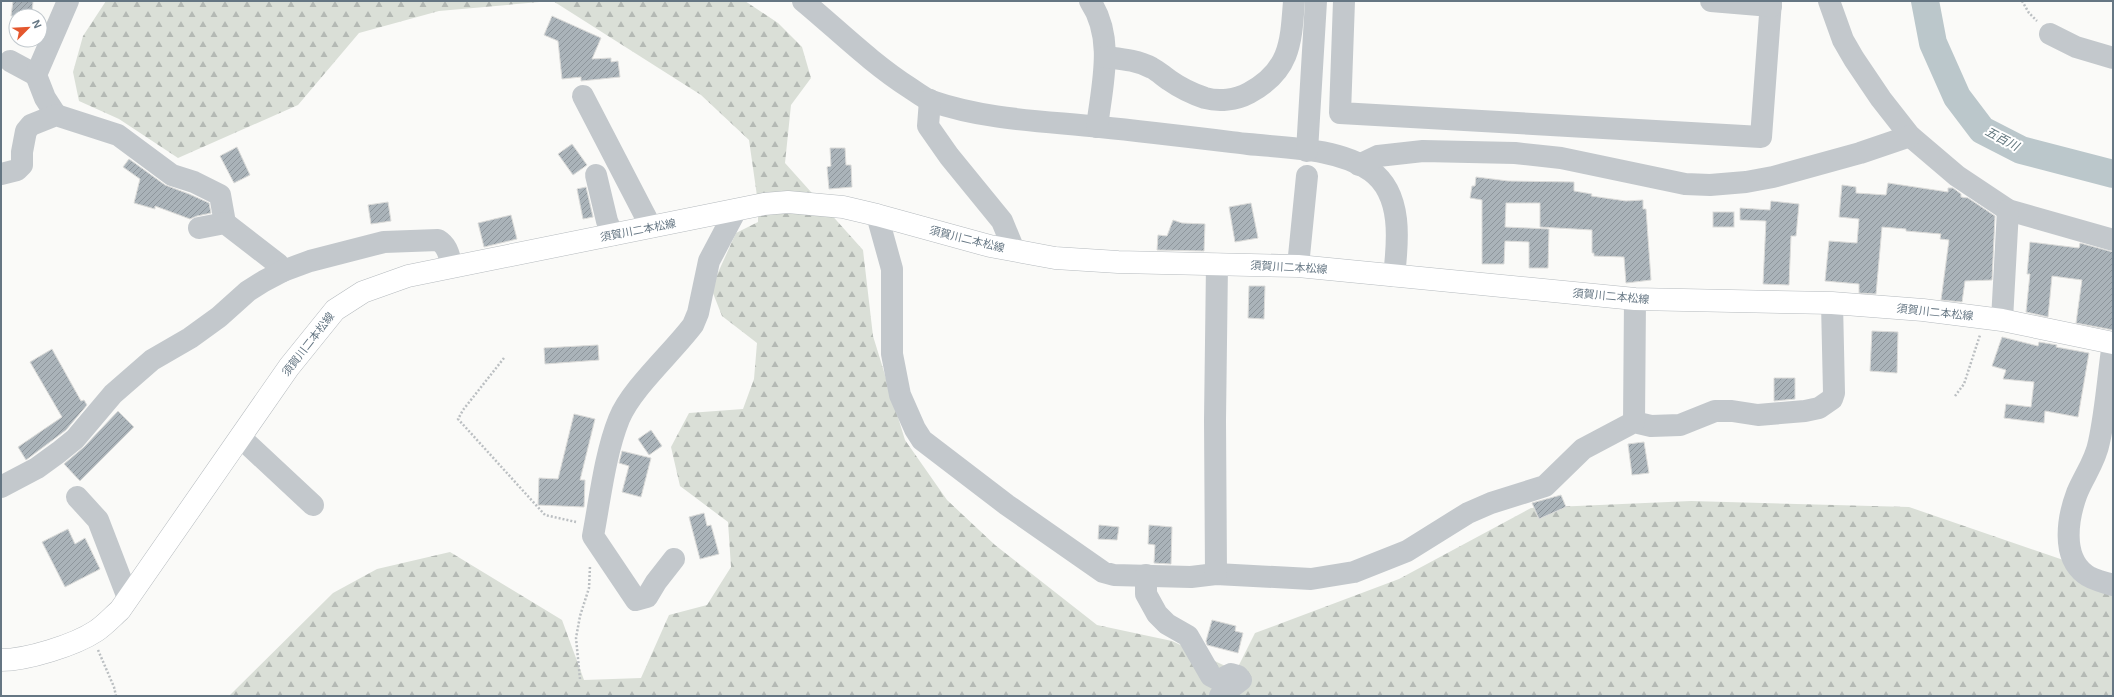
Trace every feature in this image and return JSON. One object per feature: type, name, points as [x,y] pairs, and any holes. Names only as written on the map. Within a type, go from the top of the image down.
[{"type":"main road","name":"須賀川二本松線","points":[[1,660],[41,653],[90,634],[120,610],[289,367],[335,310],[363,292],[388,282],[452,266],[736,210],[788,202],[843,207],[878,215],[990,246],[1055,258],[1118,262],[1298,266],[1635,299],[1832,303],[1923,310],[1995,319],[2113,343]]},
{"type":"street","points":[[36,75],[68,1]]},
{"type":"street","points":[[802,1],[883,71],[930,100],[1010,120],[1097,127],[1307,150],[1347,158],[1371,172],[1378,179],[1391,200],[1396,214],[1397,247],[1394,276]]},
{"type":"street","points":[[1090,1],[1099,17],[1105,42],[1097,127]]},
{"type":"street","points":[[1104,57],[1138,62],[1153,68],[1170,81],[1205,98],[1233,99],[1244,96],[1268,82],[1283,60],[1292,32],[1294,1]]},
{"type":"street","points":[[1307,150],[1316,1]]},
{"type":"street","points":[[1344,1],[1340,113],[1761,136],[1771,3],[1710,1]]},
{"type":"street","points":[[1828,1],[1841,35],[1854,59],[1881,100],[1910,136],[1957,176],[2008,210],[2113,240]]},
{"type":"street","points":[[2050,34],[2076,47],[2113,58]]},
{"type":"street","points":[[10,61],[36,75],[45,98],[56,115]]},
{"type":"street","points":[[584,96],[650,227]]},
{"type":"street","points":[[930,100],[928,126],[1002,221],[1014,250]]},
{"type":"street","points":[[1,174],[17,170],[22,165],[23,141],[26,131],[30,125],[56,115],[118,135],[172,175],[194,182],[220,195],[225,223],[278,264],[283,270]]},
{"type":"street","points":[[1359,165],[1378,156],[1423,151],[1515,153],[1561,158],[1685,184],[1710,185],[1746,182],[1773,176],[1860,153],[1910,136]]},
{"type":"street","points":[[596,175],[607,221],[613,235]]},
{"type":"street","points":[[1298,266],[1307,176]]},
{"type":"street","points":[[674,559],[656,582],[647,597],[636,600],[594,531],[605,470],[619,418],[633,397],[693,325],[698,313],[709,261],[736,210]]},
{"type":"street","points":[[1995,319],[2008,210]]},
{"type":"street","points":[[878,215],[892,269],[892,354],[900,395],[915,429],[922,440],[1007,505],[1094,567],[1114,576],[1191,576],[1216,574],[1311,579],[1354,572],[1407,551],[1468,513],[1491,503],[1545,486],[1583,449],[1634,422],[1651,426],[1680,425],[1715,412],[1732,411],[1758,415],[1820,408],[1832,399],[1834,393],[1832,303]]},
{"type":"street","points":[[199,228],[225,223]]},
{"type":"street","points":[[1,487],[37,468],[75,439],[112,394],[152,360],[190,338],[213,322],[248,291],[283,270],[310,260],[384,242],[438,240],[443,244],[448,252],[452,266]]},
{"type":"street","points":[[1216,574],[1215,420],[1217,264]]},
{"type":"street","points":[[1634,422],[1635,299]]},
{"type":"street","points":[[2113,343],[2099,444],[2078,492],[2069,524],[2069,548],[2077,567],[2086,576],[2113,586]]},
{"type":"street","points":[[240,437],[313,504]]},
{"type":"street","points":[[77,497],[98,520],[128,598]]},
{"type":"street","points":[[1146,575],[1146,594],[1157,614],[1167,624],[1188,636],[1211,676],[1220,680],[1231,674],[1238,676],[1240,680],[1220,696]]},
{"type":"path","points":[[2022,1],[2029,13],[2050,34]]},
{"type":"path","points":[[1954,396],[1964,384],[1995,319]]},
{"type":"path","points":[[504,358],[463,410],[458,419],[544,515],[594,531],[589,588],[580,616],[576,638],[580,679]]},
{"type":"path","points":[[90,634],[114,687],[116,696]]},
{"type":"green space","points":[[106,1],[551,1],[439,11],[359,33],[298,105],[178,158],[119,119],[79,101],[73,72],[83,36]]},
{"type":"green space","points":[[553,1],[745,1],[778,23],[802,47],[811,78],[791,105],[785,163],[863,250],[873,336],[905,440],[947,500],[995,545],[1097,625],[1172,641],[1236,671],[1255,633],[1399,579],[1531,508],[1691,501],[1909,507],[2113,577],[2113,696],[229,696],[333,593],[377,569],[450,552],[562,620],[584,680],[641,678],[669,615],[707,605],[731,567],[728,522],[680,486],[671,447],[689,413],[743,409],[754,379],[757,343],[722,316],[711,288],[736,233],[758,222],[758,203],[749,140],[701,95]]},
{"type":"building","points":[[13,1],[33,1],[33,8],[12,8]]},
{"type":"building","points":[[552,16],[601,38],[592,59],[611,58],[611,62],[618,61],[620,77],[581,81],[581,77],[562,79],[558,41],[544,35]]},
{"type":"building","points":[[572,144],[587,165],[573,175],[558,154]]},
{"type":"building","points":[[237,147],[250,175],[234,183],[220,156]]},
{"type":"building","points":[[830,148],[845,148],[846,165],[851,165],[852,187],[829,189],[827,167],[831,166]]},
{"type":"building","points":[[129,159],[165,185],[209,203],[211,213],[190,219],[155,206],[155,209],[134,203],[140,179],[123,167]]},
{"type":"building","points":[[1476,177],[1508,181],[1574,182],[1574,191],[1592,194],[1591,196],[1626,201],[1643,200],[1643,209],[1646,209],[1651,280],[1626,283],[1624,257],[1594,256],[1594,253],[1592,253],[1592,230],[1540,227],[1540,203],[1506,203],[1505,227],[1549,229],[1548,268],[1529,268],[1529,242],[1505,241],[1504,264],[1482,264],[1482,200],[1470,198],[1472,186],[1475,186]]},
{"type":"building","points":[[1888,183],[1948,192],[1948,188],[1953,188],[1961,194],[1961,197],[1968,198],[1995,216],[1992,280],[1965,281],[1962,302],[1941,300],[1949,240],[1940,239],[1941,234],[1882,227],[1876,294],[1859,293],[1859,284],[1825,281],[1829,241],[1857,243],[1859,219],[1839,217],[1842,185],[1856,187],[1856,193],[1886,195]]},
{"type":"building","points":[[586,187],[593,217],[583,219],[577,189]]},
{"type":"building","points":[[1771,201],[1799,204],[1796,236],[1791,236],[1789,285],[1763,284],[1766,221],[1740,220],[1740,208],[1770,210]]},
{"type":"building","points":[[388,202],[391,221],[371,224],[368,205]]},
{"type":"building","points":[[1251,203],[1258,238],[1235,242],[1229,207]]},
{"type":"building","points":[[1713,212],[1734,212],[1734,227],[1713,227]]},
{"type":"building","points":[[511,215],[517,239],[484,247],[478,223]]},
{"type":"building","points":[[1173,220],[1182,223],[1205,224],[1204,251],[1157,250],[1158,235],[1167,236]]},
{"type":"building","points":[[2030,242],[2079,248],[2080,243],[2113,252],[2113,330],[2076,323],[2082,280],[2052,276],[2048,317],[2026,312],[2030,274],[2027,274]]},
{"type":"building","points":[[1249,286],[1265,286],[1264,319],[1248,318]]},
{"type":"building","points":[[1872,331],[1898,332],[1897,373],[1870,371]]},
{"type":"building","points":[[2002,337],[2038,346],[2039,342],[2057,345],[2056,347],[2089,353],[2078,417],[2045,411],[2044,423],[2004,418],[2006,404],[2031,407],[2034,382],[2003,379],[2006,370],[1992,366]]},
{"type":"building","points":[[598,345],[599,360],[545,364],[544,348]]},
{"type":"building","points":[[52,349],[81,401],[84,400],[87,405],[66,430],[26,460],[18,447],[62,417],[30,362]]},
{"type":"building","points":[[1774,378],[1795,378],[1795,399],[1774,401]]},
{"type":"building","points":[[118,411],[134,427],[80,481],[64,464],[84,447]]},
{"type":"building","points":[[574,414],[595,419],[580,480],[585,480],[584,507],[538,505],[539,478],[558,479]]},
{"type":"building","points":[[651,430],[662,446],[649,455],[638,439]]},
{"type":"building","points":[[1644,442],[1649,473],[1632,475],[1628,444]]},
{"type":"building","points":[[622,451],[651,458],[641,497],[622,492],[629,466],[619,463]]},
{"type":"building","points":[[1561,495],[1566,507],[1539,519],[1532,503]]},
{"type":"building","points":[[704,513],[707,526],[711,525],[719,554],[700,559],[689,517]]},
{"type":"building","points":[[1099,525],[1119,527],[1117,540],[1098,539]]},
{"type":"building","points":[[1149,525],[1172,527],[1171,564],[1154,563],[1155,545],[1148,544]]},
{"type":"building","points":[[68,529],[75,544],[85,538],[100,569],[65,587],[42,542]]},
{"type":"building","points":[[1212,620],[1236,626],[1235,631],[1243,633],[1238,653],[1207,645],[1206,641]]},
{"type":"waterway","name":"五百川","points":[[1925,1],[1933,43],[1957,97],[1982,130],[2021,150],[2113,174]]}]
